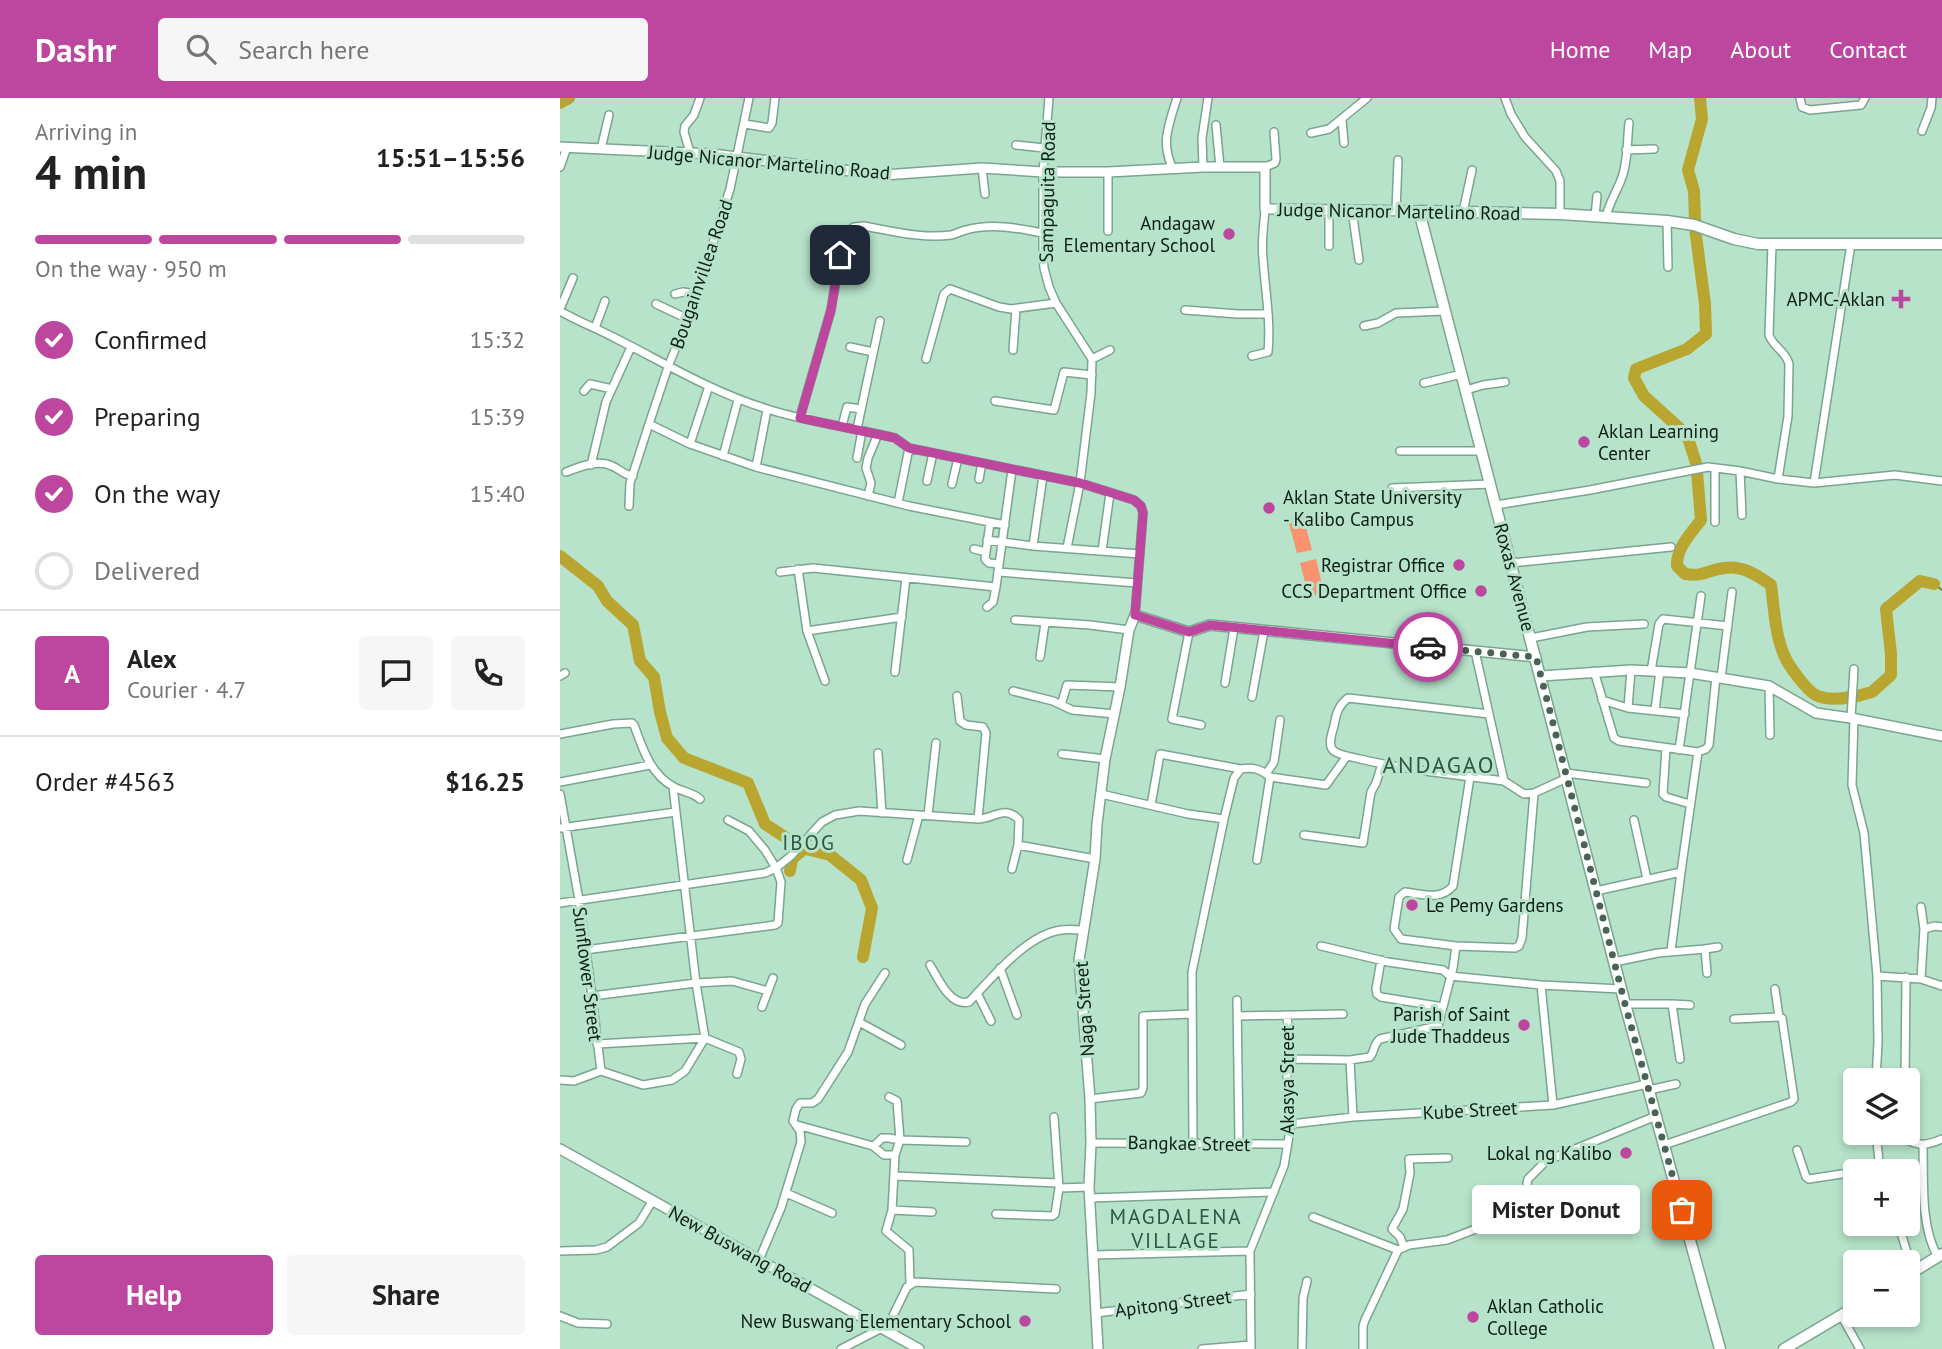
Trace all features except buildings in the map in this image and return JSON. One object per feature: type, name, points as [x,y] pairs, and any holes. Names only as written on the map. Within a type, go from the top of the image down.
[{"type":"main road","name":"Judge Nicanor Martelino Road","points":[[1419,211],[1560,214],[1667,220],[1694,225],[1745,242],[1772,244],[1942,244]]},
{"type":"main road","name":"Roxas Avenue","points":[[1419,211],[1621,989],[1720,1349]]},
{"type":"main road","points":[[1920,1267],[1940,1256]]},
{"type":"main road","points":[[1784,1349],[1841,1315]]},
{"type":"street","points":[[688,153],[685,126],[694,115],[700,98]]},
{"type":"street","name":"Bougainvillea Road","points":[[629,506],[630,484],[649,424],[697,294],[730,190],[749,98]]},
{"type":"street","points":[[745,124],[769,128],[775,98]]},
{"type":"street","name":"Sampaguita Road","points":[[1049,98],[1043,172],[1044,268],[1056,303],[1092,359]]},
{"type":"street","points":[[1173,169],[1166,152],[1166,142],[1177,98]]},
{"type":"street","points":[[1203,167],[1202,138],[1208,98]]},
{"type":"street","points":[[1311,133],[1329,129],[1367,98]]},
{"type":"street","points":[[1505,98],[1525,137],[1556,171],[1560,181],[1560,214]]},
{"type":"street","points":[[1800,98],[1802,107],[1810,110],[1861,106],[1866,98]]},
{"type":"street","points":[[1922,131],[1932,98]]},
{"type":"street","points":[[601,149],[609,114]]},
{"type":"street","points":[[1342,120],[1344,143]]},
{"type":"street","points":[[1601,217],[1621,180],[1629,123]]},
{"type":"street","points":[[1216,125],[1220,167]]},
{"type":"street","points":[[1265,167],[1275,163],[1274,132]]},
{"type":"street","points":[[1016,145],[1044,148]]},
{"type":"street","points":[[560,167],[564,147]]},
{"type":"street","name":"Judge Nicanor Martelino Road","points":[[564,147],[738,156],[884,175],[982,168],[1108,172],[1265,167],[1265,209],[1419,211]]},
{"type":"street","points":[[1626,150],[1654,149]]},
{"type":"street","points":[[1396,211],[1398,160]]},
{"type":"street","points":[[982,168],[985,194]]},
{"type":"street","points":[[1463,212],[1472,170]]},
{"type":"street","points":[[1108,172],[1108,231]]},
{"type":"street","points":[[1597,196],[1601,217]]},
{"type":"street","points":[[1252,356],[1268,352],[1269,314],[1262,255],[1265,209]]},
{"type":"street","points":[[1329,210],[1329,246]]},
{"type":"street","points":[[1352,210],[1359,260]]},
{"type":"street","points":[[1667,220],[1668,267]]},
{"type":"street","points":[[800,418],[831,310],[846,233],[854,227],[864,226],[926,235],[952,235],[987,226],[1042,233]]},
{"type":"street","points":[[1772,244],[1769,335],[1770,340],[1788,358],[1789,364],[1788,416],[1778,480]]},
{"type":"street","points":[[1814,483],[1851,244]]},
{"type":"street","points":[[573,278],[561,313],[738,400],[800,418],[895,438],[909,448],[1080,483],[1134,500],[1141,506],[1143,513],[1135,615],[1189,632],[1210,625],[1536,657]]},
{"type":"street","points":[[926,359],[944,294],[950,289],[1016,309],[1056,303]]},
{"type":"street","points":[[675,294],[697,294]]},
{"type":"street","points":[[595,328],[605,301]]},
{"type":"street","points":[[656,304],[688,319]]},
{"type":"street","points":[[1013,350],[1016,309]]},
{"type":"street","points":[[1185,310],[1269,314]]},
{"type":"street","points":[[1364,326],[1378,323],[1396,313],[1445,311]]},
{"type":"street","points":[[857,458],[862,408],[880,321]]},
{"type":"street","points":[[591,465],[601,416],[631,347]]},
{"type":"street","points":[[850,347],[873,352]]},
{"type":"street","points":[[1067,548],[1080,483],[1092,359],[1110,349]]},
{"type":"street","points":[[995,401],[1054,410],[1064,372],[1092,374]]},
{"type":"street","points":[[1423,383],[1462,374]]},
{"type":"street","points":[[1466,390],[1505,382]]},
{"type":"street","points":[[584,391],[590,384],[612,389]]},
{"type":"street","points":[[690,444],[709,386]]},
{"type":"street","points":[[723,456],[738,400]]},
{"type":"street","points":[[842,426],[847,407],[862,408]]},
{"type":"street","points":[[757,467],[767,410]]},
{"type":"street","points":[[649,424],[690,444],[757,467],[868,496],[1005,525]]},
{"type":"street","points":[[868,496],[872,482],[866,468],[878,434]]},
{"type":"street","points":[[898,503],[909,448]]},
{"type":"street","points":[[1400,451],[1482,451]]},
{"type":"street","points":[[927,481],[933,453]]},
{"type":"street","points":[[952,484],[958,458]]},
{"type":"street","points":[[979,479],[982,463]]},
{"type":"street","points":[[566,472],[591,465],[612,465],[626,475],[633,476]]},
{"type":"street","points":[[1496,505],[1700,468],[1740,471],[1778,480],[1814,483],[1895,475],[1942,481]]},
{"type":"street","points":[[1715,522],[1716,468]]},
{"type":"street","points":[[986,607],[993,602],[996,587],[1012,470]]},
{"type":"street","points":[[1740,471],[1742,515]]},
{"type":"street","points":[[1033,546],[1043,476]]},
{"type":"street","points":[[1392,488],[1491,484]]},
{"type":"street","points":[[1102,551],[1110,493]]},
{"type":"street","points":[[990,523],[986,562],[999,568],[1137,583]]},
{"type":"street","points":[[987,540],[1140,554]]},
{"type":"street","points":[[1511,564],[1671,547]]},
{"type":"street","points":[[975,549],[986,552]]},
{"type":"street","points":[[780,572],[813,568],[996,587]]},
{"type":"street","points":[[798,569],[807,631],[825,681]]},
{"type":"street","points":[[895,672],[906,578]]},
{"type":"street","points":[[1594,671],[1612,736],[1616,740],[1698,752],[1706,749],[1709,745],[1732,592]]},
{"type":"street","points":[[1679,750],[1701,596]]},
{"type":"street","name":"Naga Street","points":[[1098,1349],[1089,1187],[1090,1099],[1079,960],[1095,859],[1105,759],[1129,630],[1135,615]]},
{"type":"street","points":[[807,631],[902,617]]},
{"type":"street","points":[[1655,710],[1660,621],[1662,619],[1728,626]]},
{"type":"street","points":[[1015,620],[1129,630]]},
{"type":"street","points":[[1040,657],[1045,623]]},
{"type":"street","points":[[1531,639],[1587,627],[1644,624]]},
{"type":"street","points":[[1225,683],[1234,628]]},
{"type":"street","points":[[1252,697],[1264,631]]},
{"type":"street","points":[[1189,632],[1172,719],[1201,725]]},
{"type":"street","points":[[1475,651],[1504,781]]},
{"type":"street","points":[[1854,669],[1852,785],[1864,833],[1877,976],[1876,1068]]},
{"type":"street","points":[[1628,708],[1631,670]]},
{"type":"street","points":[[1541,676],[1631,670],[1690,673],[1769,686],[1812,711],[1942,736]]},
{"type":"street","points":[[1061,705],[1067,685],[1120,687]]},
{"type":"street","points":[[1769,686],[1770,735]]},
{"type":"street","points":[[1013,691],[1046,698],[1072,710],[1115,714]]},
{"type":"street","points":[[957,696],[960,721],[966,725],[983,727],[986,733],[978,819]]},
{"type":"street","points":[[1489,714],[1348,698],[1339,705],[1331,739],[1332,748],[1335,752],[1347,756],[1382,764],[1504,781],[1524,794],[1534,793],[1566,776],[1646,783]]},
{"type":"street","points":[[1602,700],[1628,708],[1685,713]]},
{"type":"street","points":[[1257,860],[1268,775],[1274,762],[1280,720]]},
{"type":"street","points":[[560,734],[632,723],[650,765],[673,787],[692,793],[700,799]]},
{"type":"street","points":[[928,815],[936,743]]},
{"type":"street","points":[[1666,748],[1663,794],[1690,804]]},
{"type":"street","points":[[1671,951],[1698,752]]},
{"type":"street","points":[[878,753],[882,813]]},
{"type":"street","points":[[1062,754],[1105,759]]},
{"type":"street","points":[[1151,805],[1160,754],[1241,769],[1251,767],[1268,775],[1326,785],[1347,756]]},
{"type":"street","points":[[1304,835],[1363,843],[1371,792],[1382,764]]},
{"type":"street","points":[[560,782],[650,765]]},
{"type":"street","points":[[1193,1143],[1192,972],[1224,819],[1234,778],[1241,769]]},
{"type":"street","points":[[1470,777],[1453,886],[1446,894],[1437,896],[1405,892],[1399,897],[1394,929],[1401,939],[1457,946],[1519,946],[1534,793]]},
{"type":"street","points":[[560,1080],[574,1081],[601,1071],[643,1085],[672,1080],[685,1070],[705,1038],[673,787]]},
{"type":"street","name":"Sunflower Street","points":[[560,794],[563,827],[579,900],[601,1071]]},
{"type":"street","points":[[1101,794],[1188,814],[1224,819]]},
{"type":"street","points":[[560,902],[765,873],[791,856],[822,822],[835,815],[859,811],[978,819],[1001,813],[1013,815],[1018,820],[1018,845],[1012,869]]},
{"type":"street","points":[[563,827],[676,812]]},
{"type":"street","points":[[907,860],[919,815]]},
{"type":"street","points":[[585,950],[775,925],[778,922],[781,881],[776,868],[749,831],[728,820]]},
{"type":"street","points":[[1634,820],[1647,879]]},
{"type":"street","points":[[1018,845],[1095,859]]},
{"type":"street","points":[[1596,891],[1681,872]]},
{"type":"street","points":[[1921,907],[1924,929],[1921,979]]},
{"type":"street","points":[[1924,929],[1942,927]]},
{"type":"street","points":[[930,965],[947,992],[956,1000],[968,1002],[1022,949],[1059,930],[1083,930]]},
{"type":"street","points":[[1321,946],[1381,960],[1443,970],[1450,976],[1621,989]]},
{"type":"street","points":[[1290,1059],[1370,1057],[1373,1046],[1380,1039],[1438,1026],[1457,946]]},
{"type":"street","points":[[1614,962],[1671,951],[1718,947]]},
{"type":"street","points":[[1705,949],[1707,973]]},
{"type":"street","points":[[1381,960],[1377,994],[1381,997],[1443,1007]]},
{"type":"street","points":[[1000,968],[1017,1015]]},
{"type":"street","points":[[760,1260],[781,1208],[801,1142],[800,1131],[793,1119],[798,1105],[803,1102],[812,1103],[817,1099],[848,1052],[865,1004],[885,973]]},
{"type":"street","points":[[1877,976],[1921,979],[1942,986]]},
{"type":"street","points":[[1905,1068],[1906,977]]},
{"type":"street","points":[[762,1007],[773,978]]},
{"type":"street","points":[[593,996],[732,981],[768,990]]},
{"type":"street","points":[[1541,985],[1553,1105]]},
{"type":"street","points":[[1664,1145],[1794,1099],[1783,1021],[1779,1017],[1775,989]]},
{"type":"street","points":[[977,993],[991,1021]]},
{"type":"street","points":[[1237,1000],[1239,1143]]},
{"type":"street","points":[[1625,1004],[1690,1005]]},
{"type":"street","points":[[1672,1004],[1680,1059]]},
{"type":"street","points":[[1090,1099],[1141,1093],[1143,1016],[1192,1014]]},
{"type":"street","points":[[1238,1016],[1343,1014]]},
{"type":"street","name":"Akasya Street","points":[[1251,1347],[1250,1251],[1283,1166],[1291,1125],[1288,1117],[1287,1076],[1290,1059],[1287,1015]]},
{"type":"street","points":[[1734,1019],[1779,1017]]},
{"type":"street","points":[[859,1022],[901,1045]]},
{"type":"street","points":[[597,1044],[705,1038],[739,1052],[741,1059],[737,1074]]},
{"type":"street","points":[[1350,1059],[1353,1117]]},
{"type":"street","name":"Kube Street","points":[[1291,1125],[1353,1117],[1553,1105],[1676,1084]]},
{"type":"street","points":[[842,1349],[884,1329],[910,1283],[909,1250],[886,1231],[891,1210],[895,1155],[900,1140],[898,1103],[889,1097]]},
{"type":"street","points":[[1313,1217],[1401,1249],[1447,1240],[1531,1208],[1528,1179],[1546,1161],[1656,1115]]},
{"type":"street","points":[[996,1214],[1055,1214],[1059,1185],[1054,1117]]},
{"type":"street","points":[[796,1124],[874,1146],[884,1155],[895,1155]]},
{"type":"street","points":[[874,1146],[882,1138],[966,1142]]},
{"type":"street","points":[[1920,1145],[1942,1139]]},
{"type":"street","name":"Bangkae Street","points":[[1091,1143],[1287,1144]]},
{"type":"street","points":[[1923,1146],[1926,1216],[1933,1249],[1940,1256]]},
{"type":"street","name":"New Buswang Road","points":[[560,1149],[919,1349]]},
{"type":"street","points":[[1797,1150],[1809,1179],[1843,1174]]},
{"type":"street","points":[[1363,1349],[1365,1320],[1401,1249],[1400,1237],[1392,1229],[1403,1209],[1409,1159],[1448,1158]]},
{"type":"street","points":[[895,1175],[1089,1187]]},
{"type":"street","points":[[1090,1198],[1274,1192]]},
{"type":"street","points":[[786,1193],[832,1213]]},
{"type":"street","points":[[560,1251],[607,1247],[639,1223],[653,1200]]},
{"type":"street","points":[[891,1210],[932,1212]]},
{"type":"street","points":[[1093,1255],[1250,1251]]},
{"type":"street","points":[[1302,1349],[1303,1298],[1307,1281]]},
{"type":"street","points":[[910,1283],[1056,1289]]},
{"type":"street","name":"Apitong Street","points":[[1096,1313],[1251,1294]]},
{"type":"street","points":[[1841,1315],[1860,1349]]},
{"type":"street","points":[[560,1316],[578,1323],[607,1324]]},
{"type":"street","points":[[1202,1349],[1251,1347]]},
{"type":"shaded area","points":[[1303,516],[1312,550],[1297,553],[1288,520]]},
{"type":"shaded area","points":[[1316,559],[1324,593],[1309,597],[1300,563]]},
{"type":"waterway","points":[[560,103],[569,98]]},
{"type":"waterway","points":[[1695,220],[1694,191],[1688,170],[1702,119],[1700,98]]},
{"type":"waterway","points":[[1695,228],[1705,304],[1706,334],[1687,349],[1636,369],[1634,378],[1644,396],[1687,435],[1697,466]]},
{"type":"waterway","points":[[1697,472],[1701,520],[1681,548],[1677,566],[1685,574],[1692,575],[1731,567],[1743,569],[1771,585],[1779,638],[1784,655],[1794,672],[1809,690],[1818,696],[1834,699],[1851,697]]},
{"type":"waterway","points":[[560,556],[598,586],[607,601],[633,625],[640,661],[654,677],[667,738],[684,758],[748,783],[765,824],[797,845]]},
{"type":"waterway","points":[[1854,697],[1872,692],[1891,675],[1886,609],[1920,581],[1934,584]]},
{"type":"waterway","points":[[1934,584],[1942,590]]},
{"type":"waterway","points":[[802,848],[830,855],[861,880],[872,908],[863,957]]},
{"type":"waterway","points":[[790,871],[792,859],[804,849]]},
{"type":"way so far","points":[[1428,647],[1536,657],[1625,1004],[1682,1210]]},
{"type":"place","name":"Andagaw Elementary School","points":[[1229,234]]},
{"type":"place","name":"APMC-Aklan","points":[[1901,299]]},
{"type":"place","name":"Aklan Learning Center","points":[[1584,442]]},
{"type":"place","name":"Aklan State University - Kalibo Campus","points":[[1269,508]]},
{"type":"place","name":"Registrar Office","points":[[1459,565]]},
{"type":"place","name":"CCS Department Office","points":[[1481,591]]},
{"type":"place","name":"Le Pemy Gardens","points":[[1412,905]]},
{"type":"place","name":"Parish of Saint Jude Thaddeus","points":[[1524,1025]]},
{"type":"place","name":"Lokal ng Kalibo","points":[[1626,1153]]},
{"type":"place","name":"Mister Donut","points":[[1682,1210]]},
{"type":"place","name":"Aklan Catholic College","points":[[1473,1317]]},
{"type":"place","name":"New Buswang Elementary School","points":[[1025,1321]]},
{"type":"district","name":"ANDAGAO","points":[[1439,765]]},
{"type":"district","name":"IBOG","points":[[809,843]]},
{"type":"district","name":"MAGDALENA VILLAGE","points":[[1176,1229]]},
{"type":"route","points":[[840,255],[831,310],[800,418],[895,438],[909,448],[1080,483],[1134,500],[1141,506],[1143,513],[1135,615],[1189,632],[1210,625],[1428,647]]}]
